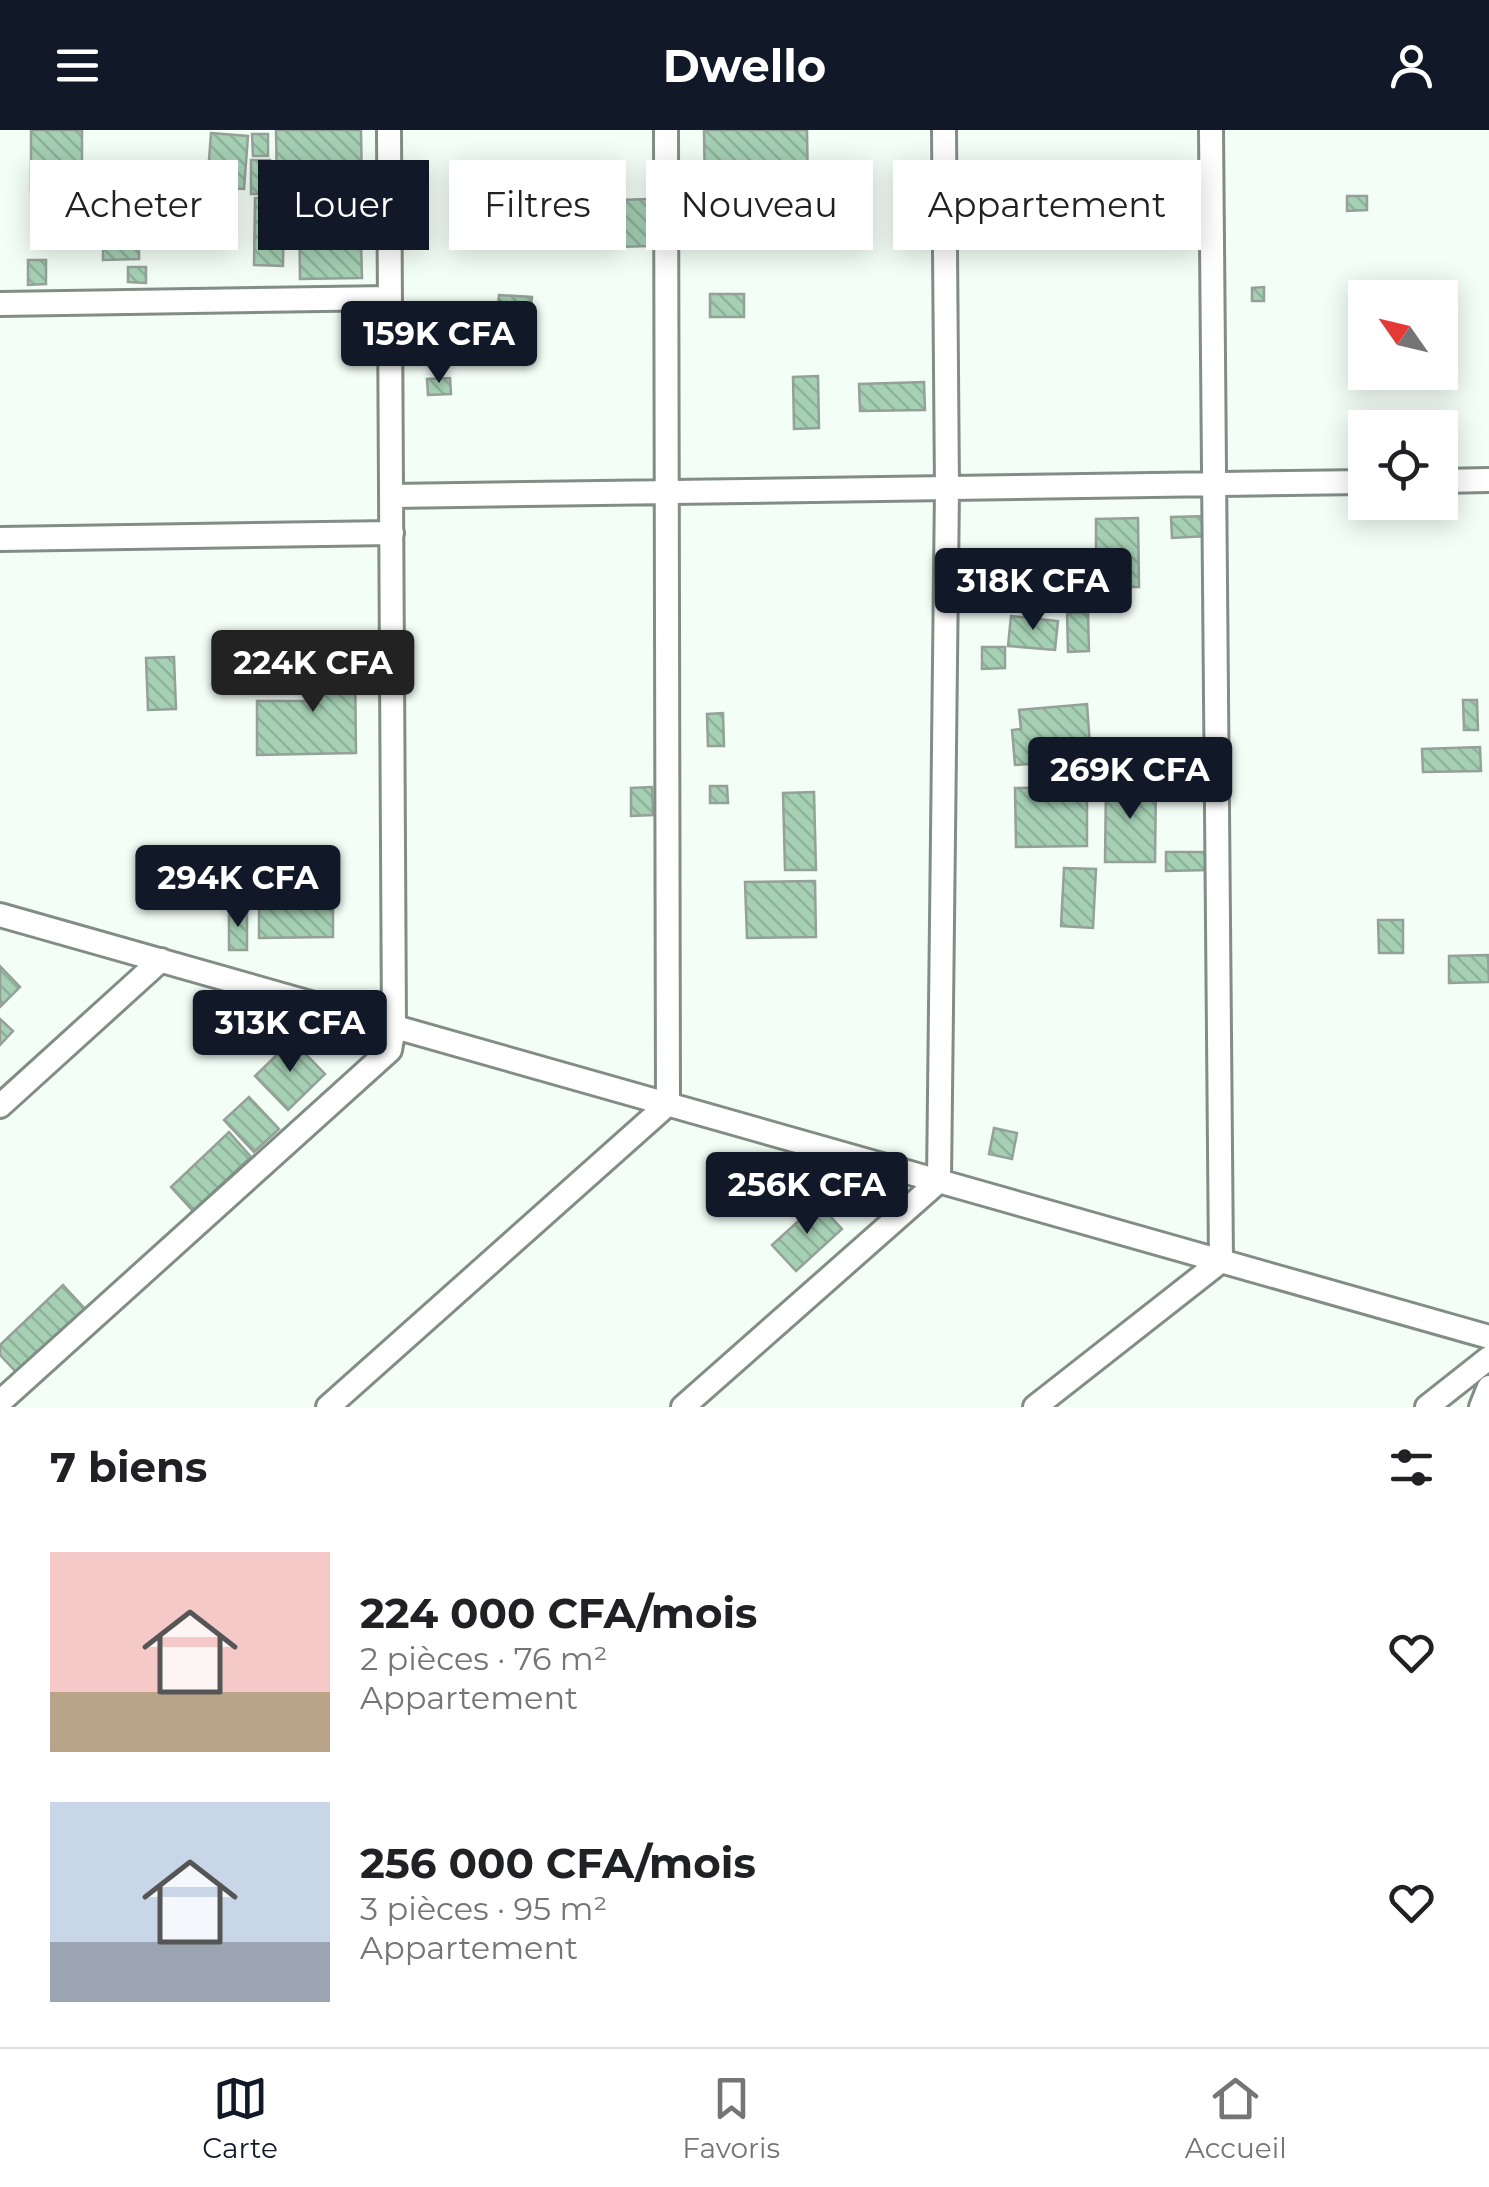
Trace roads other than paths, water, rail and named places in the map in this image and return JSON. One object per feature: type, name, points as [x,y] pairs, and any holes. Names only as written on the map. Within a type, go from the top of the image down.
[{"type":"street","points":[[0,1402],[390,1050],[394,1027],[388,130]]},
{"type":"street","points":[[328,1407],[668,1104],[666,130]]},
{"type":"street","points":[[683,1407],[939,1181],[948,489],[944,130]]},
{"type":"street","points":[[1211,130],[1220,1261]]},
{"type":"street","points":[[0,304],[390,298]]},
{"type":"street","points":[[1458,481],[1489,480]]},
{"type":"street","points":[[392,496],[1348,482]]},
{"type":"street","points":[[0,539],[392,533]]},
{"type":"street","points":[[0,914],[1489,1337]]},
{"type":"street","points":[[0,1106],[161,960]]},
{"type":"street","points":[[1036,1407],[1220,1261]]},
{"type":"street","points":[[1427,1407],[1489,1358]]},
{"type":"street","points":[[1480,1407],[1489,1388]]}]
